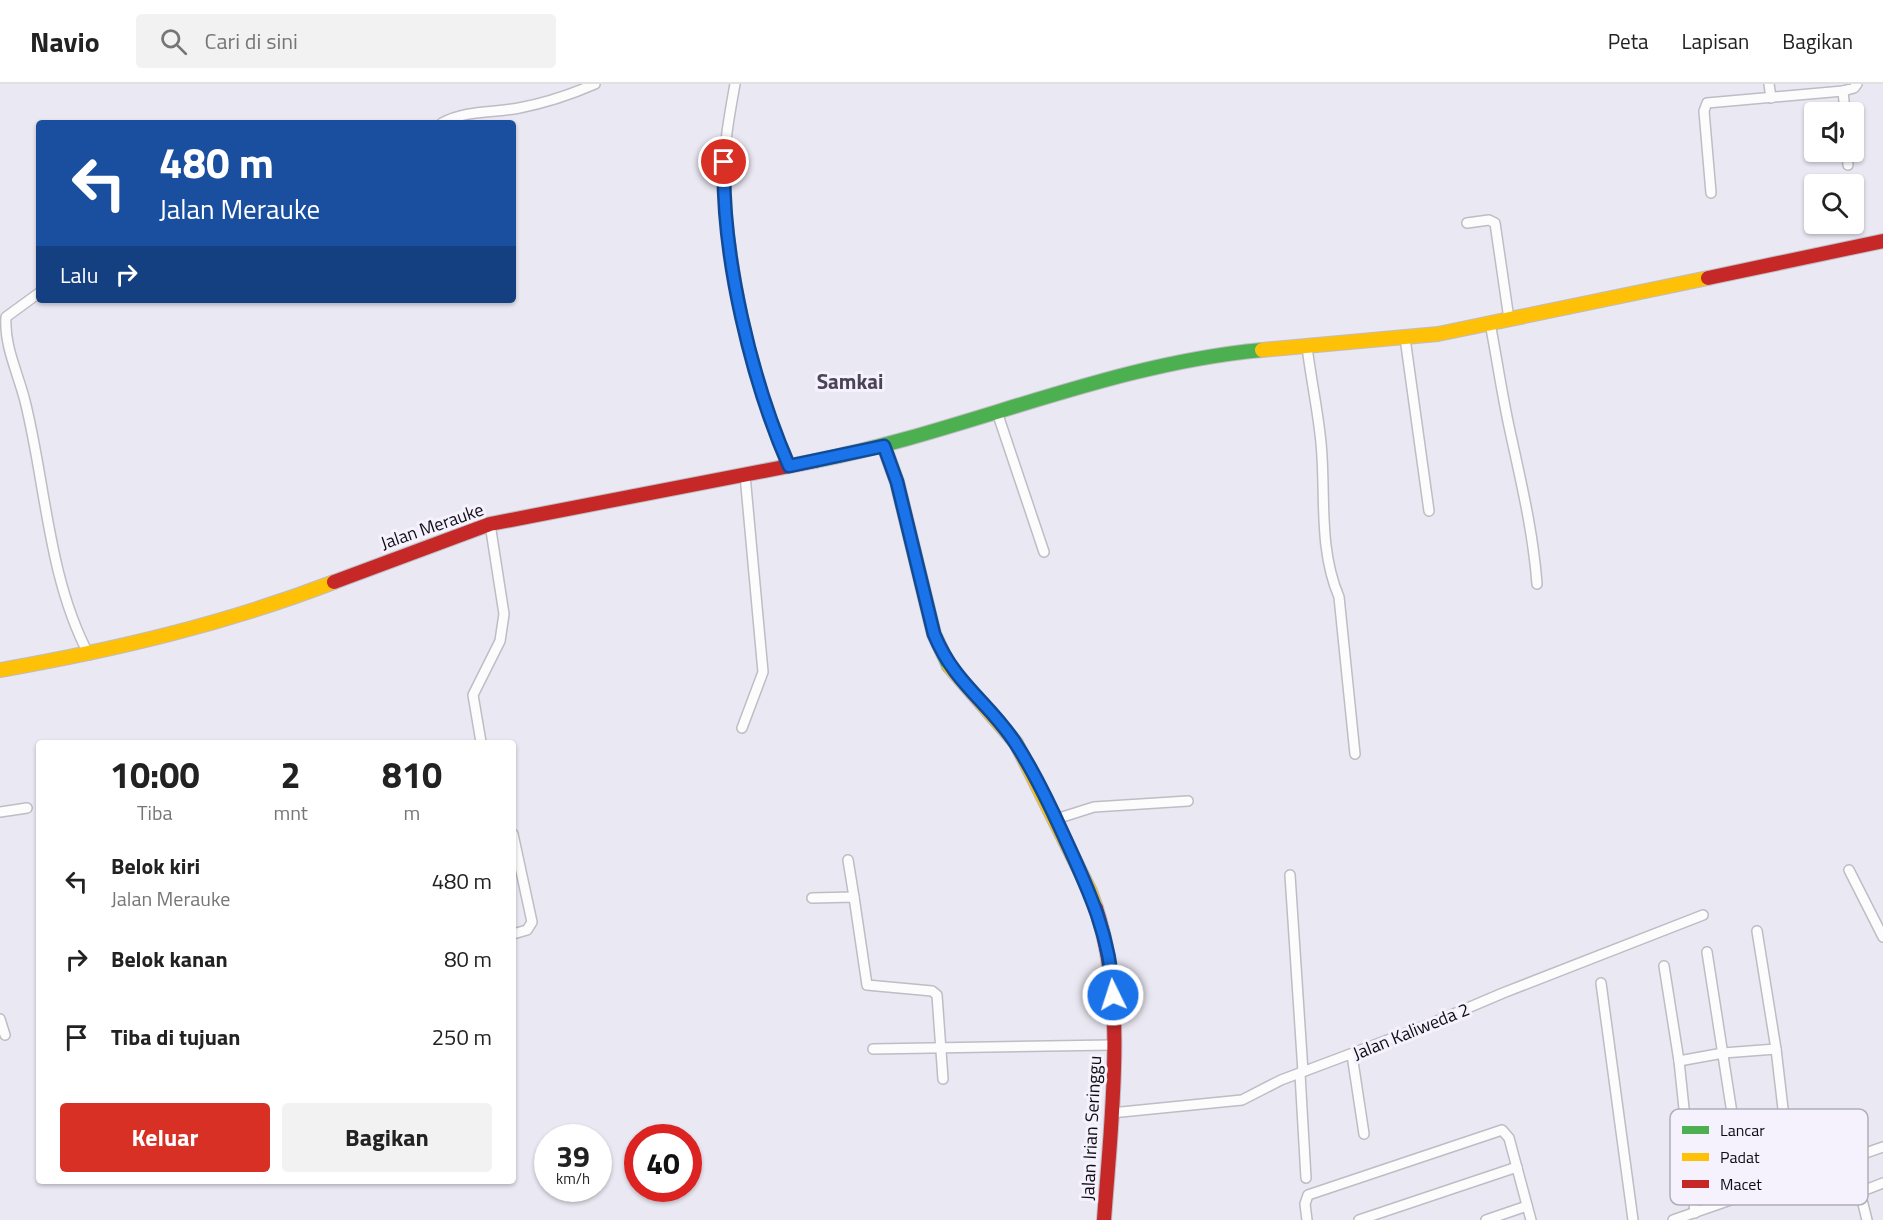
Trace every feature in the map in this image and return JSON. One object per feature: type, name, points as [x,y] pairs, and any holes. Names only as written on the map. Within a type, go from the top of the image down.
[{"type":"street","points":[[449,120],[460,115],[518,108],[558,98],[595,84]]},
{"type":"street","points":[[735,84],[726,136],[724,172],[733,258],[745,329],[771,425],[789,466]]},
{"type":"street","points":[[1769,84],[1771,98]]},
{"type":"street","points":[[1711,193],[1705,105],[1710,102],[1771,98],[1815,89],[1843,91],[1854,88],[1857,84]]},
{"type":"street","points":[[1843,91],[1844,102]]},
{"type":"street","points":[[1467,223],[1489,220],[1495,223],[1509,319]]},
{"type":"street","name":"Jalan Merauke","points":[[0,670],[89,655],[189,631],[249,613],[451,536],[490,524],[884,446],[1121,375],[1231,353],[1405,339],[1883,241]]},
{"type":"street","points":[[36,295],[3,316],[25,400],[58,566],[75,629],[89,655]]},
{"type":"street","points":[[1490,323],[1510,432],[1524,483],[1535,549],[1537,584]]},
{"type":"street","points":[[1405,339],[1429,511]]},
{"type":"street","points":[[1306,347],[1321,443],[1324,528],[1329,575],[1339,597],[1354,754]]},
{"type":"street","points":[[997,412],[1044,552]]},
{"type":"street","name":"Jalan Irian Seringgu","points":[[884,446],[897,482],[934,634],[944,658],[1016,743],[1090,891],[1103,931],[1112,981],[1111,1113],[1104,1220]]},
{"type":"street","points":[[742,728],[763,672],[745,475]]},
{"type":"street","points":[[481,740],[473,695],[500,641],[504,614],[490,524]]},
{"type":"street","points":[[1056,819],[1094,807],[1188,801]]},
{"type":"street","points":[[0,812],[27,808]]},
{"type":"street","points":[[516,848],[532,922],[528,930],[516,933]]},
{"type":"street","points":[[848,860],[864,982],[872,988],[932,992],[937,995],[943,1079]]},
{"type":"street","points":[[1850,870],[1883,937]]},
{"type":"street","points":[[1290,875],[1306,1178]]},
{"type":"street","points":[[812,897],[854,897]]},
{"type":"street","name":"Jalan Kaliweda 2","points":[[1111,1113],[1242,1100],[1301,1073],[1352,1055],[1703,915]]},
{"type":"street","points":[[1757,931],[1783,1109]]},
{"type":"street","points":[[1707,952],[1732,1109]]},
{"type":"street","points":[[1664,966],[1684,1109]]},
{"type":"street","points":[[1601,983],[1634,1220]]},
{"type":"street","points":[[0,1018],[5,1035]]},
{"type":"street","points":[[873,1049],[1112,1045]]},
{"type":"street","points":[[1679,1061],[1723,1053],[1776,1049]]},
{"type":"street","points":[[1352,1055],[1364,1134]]},
{"type":"street","points":[[1307,1220],[1305,1204],[1308,1195],[1502,1130],[1507,1134],[1531,1220]]},
{"type":"street","points":[[1868,1152],[1883,1147]]},
{"type":"street","points":[[1359,1220],[1517,1167]]},
{"type":"street","points":[[1868,1189],[1883,1183]]},
{"type":"street","points":[[1694,1205],[1695,1213]]},
{"type":"street","points":[[1673,1220],[1720,1205]]},
{"type":"street","points":[[1863,1205],[1867,1220]]},
{"type":"street","points":[[1486,1220],[1527,1206]]},
{"type":"traffic: fast","points":[[815,461],[927,433],[1093,383],[1148,369],[1262,350]]},
{"type":"traffic: fast","points":[[884,446],[897,482],[934,634],[949,666]]},
{"type":"traffic: slow","points":[[1262,350],[1438,334],[1708,278]]},
{"type":"traffic: slow","points":[[0,670],[85,654],[169,634],[252,611],[334,582]]},
{"type":"traffic: slow","points":[[949,666],[1016,743],[1090,891],[1096,908]]},
{"type":"traffic: jam","points":[[1708,278],[1883,241]]},
{"type":"traffic: jam","points":[[334,582],[490,524],[815,461]]},
{"type":"traffic: jam","points":[[1096,908],[1106,945],[1114,1022],[1113,1103],[1104,1220]]},
{"type":"district","name":"Samkai","points":[[850,381]]},
{"type":"route","points":[[724,162],[724,199],[745,329],[771,425],[789,466],[884,446],[897,482],[934,634],[944,658],[953,672],[1016,743],[1056,819],[1090,891],[1103,931],[1109,955],[1113,995]]}]
